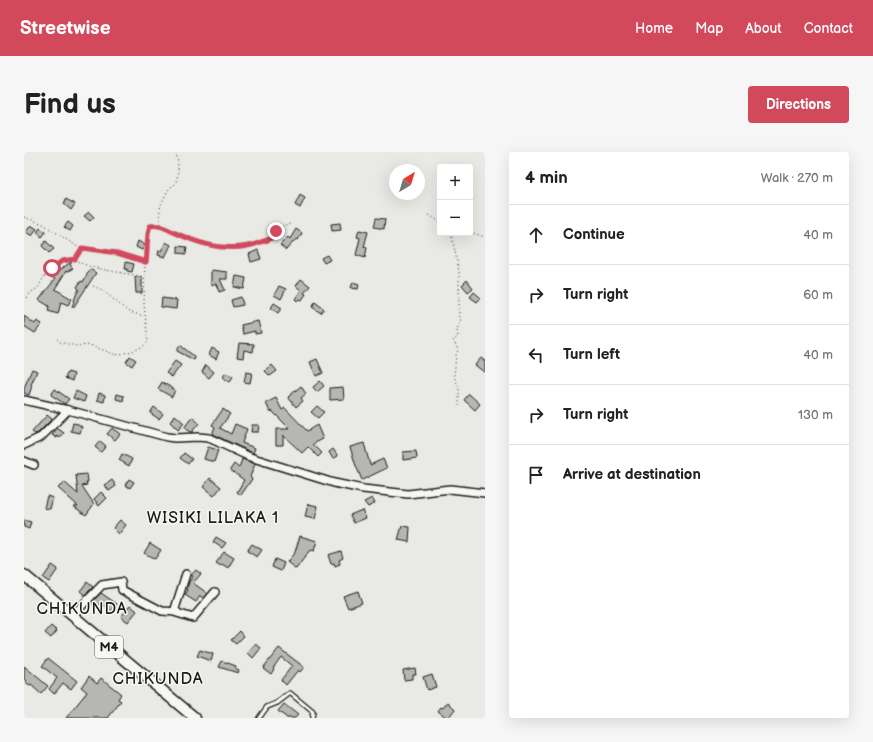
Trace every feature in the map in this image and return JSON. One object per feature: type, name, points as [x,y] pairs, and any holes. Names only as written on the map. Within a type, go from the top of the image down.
[{"type":"main road","name":"M4","points":[[24,575],[195,718]]},
{"type":"street","points":[[24,400],[175,438],[209,438],[250,457],[350,487],[408,494],[450,489],[485,493]]},
{"type":"street","points":[[24,445],[41,437],[68,410]]},
{"type":"street","points":[[24,461],[34,465]]},
{"type":"street","points":[[177,612],[174,612],[186,574]]},
{"type":"street","points":[[72,616],[102,585],[121,582],[122,590],[162,611],[177,612],[193,618],[215,592]]},
{"type":"lane","points":[[259,718],[267,706],[277,703],[290,693],[313,712],[312,718]]},
{"type":"path","points":[[160,225],[161,205],[167,192],[174,185],[177,176],[175,152]]},
{"type":"path","points":[[429,215],[437,220]]},
{"type":"path","points":[[24,217],[43,224],[52,229],[68,242],[82,248],[117,253],[146,262]]},
{"type":"path","points":[[54,337],[60,342],[76,346],[90,345],[116,355],[142,347],[148,342],[144,316],[144,277],[148,230],[150,226],[160,225],[179,234],[215,246],[246,247],[270,238],[284,225],[293,224]]},
{"type":"path","points":[[473,233],[485,238]]},
{"type":"path","points":[[453,236],[459,271],[459,315],[461,319],[457,330],[458,337],[453,340],[458,350],[456,355],[454,377],[459,387],[459,406]]},
{"type":"path","points":[[75,259],[82,248]]},
{"type":"path","points":[[27,298],[30,293],[38,288],[46,273],[62,261],[75,259],[88,267],[144,277]]},
{"type":"path","points":[[93,286],[102,290],[129,312],[144,316]]},
{"type":"building","points":[[300,195],[305,198],[300,208],[295,205]]},
{"type":"building","points":[[66,199],[75,204],[71,210],[64,204]]},
{"type":"building","points":[[89,212],[94,217],[90,221],[84,216]]},
{"type":"building","points":[[376,218],[385,219],[384,229],[374,227]]},
{"type":"building","points":[[68,222],[73,226],[70,231],[64,227]]},
{"type":"building","points":[[340,223],[341,230],[332,231],[331,224]]},
{"type":"building","points":[[31,225],[37,229],[32,236],[26,232]]},
{"type":"building","points":[[40,228],[46,232],[42,237],[37,233]]},
{"type":"building","points":[[296,229],[302,233],[298,240],[296,239],[286,250],[280,245],[288,237],[290,239]]},
{"type":"building","points":[[359,230],[368,232],[364,247],[367,248],[365,258],[356,255],[360,238],[357,237]]},
{"type":"building","points":[[46,241],[54,249],[49,253],[42,246]]},
{"type":"building","points":[[138,241],[145,245],[142,250],[136,247]]},
{"type":"building","points":[[166,242],[171,245],[165,257],[158,255],[159,250],[161,251]]},
{"type":"building","points":[[178,246],[187,247],[186,254],[178,253]]},
{"type":"building","points":[[258,250],[261,259],[251,262],[249,254]]},
{"type":"building","points":[[327,255],[330,260],[324,263],[321,258]]},
{"type":"building","points":[[72,261],[70,265],[73,268],[67,272],[66,271],[55,289],[72,299],[68,305],[61,302],[58,314],[48,311],[49,306],[39,300],[55,279],[51,277],[54,272],[56,273]]},
{"type":"building","points":[[126,262],[134,264],[132,272],[125,269]]},
{"type":"building","points":[[90,269],[96,273],[73,308],[72,307],[79,289],[77,287],[81,281],[83,282]]},
{"type":"building","points":[[211,270],[227,272],[227,279],[220,279],[225,290],[219,292],[216,284],[211,285]]},
{"type":"building","points":[[236,276],[246,278],[244,289],[234,287]]},
{"type":"building","points":[[135,277],[142,277],[142,293],[136,293]]},
{"type":"building","points":[[301,279],[310,286],[304,293],[306,294],[302,300],[299,299],[297,301],[295,299],[301,290],[296,286]]},
{"type":"building","points":[[467,280],[473,288],[468,292],[462,285]]},
{"type":"building","points":[[353,282],[359,284],[358,289],[351,288]]},
{"type":"building","points":[[279,286],[286,289],[281,299],[274,295]]},
{"type":"building","points":[[474,292],[481,298],[477,302],[470,297]]},
{"type":"building","points":[[241,297],[243,305],[233,307],[231,300]]},
{"type":"building","points":[[162,298],[177,300],[176,309],[161,307]]},
{"type":"building","points":[[315,302],[324,309],[321,313],[312,307]]},
{"type":"building","points":[[274,303],[282,308],[278,313],[271,308]]},
{"type":"building","points":[[24,316],[35,324],[37,321],[42,324],[35,333],[24,326]]},
{"type":"building","points":[[258,321],[261,333],[255,334],[255,331],[243,334],[241,325]]},
{"type":"building","points":[[239,343],[254,344],[253,352],[244,350],[243,358],[237,357]]},
{"type":"building","points":[[180,345],[195,357],[194,360],[177,351]]},
{"type":"building","points":[[212,348],[219,352],[216,359],[209,355]]},
{"type":"building","points":[[130,356],[136,360],[132,366],[126,362]]},
{"type":"building","points":[[481,358],[485,361],[485,373],[475,365]]},
{"type":"building","points":[[317,359],[323,373],[316,376],[310,362]]},
{"type":"building","points":[[175,361],[181,365],[172,377],[166,373]]},
{"type":"building","points":[[206,365],[214,372],[209,378],[202,372]]},
{"type":"building","points":[[272,365],[277,371],[270,376],[265,371]]},
{"type":"building","points":[[32,369],[37,371],[31,385],[29,395],[24,393],[24,388]]},
{"type":"building","points":[[68,372],[74,374],[72,381],[65,378]]},
{"type":"building","points":[[246,372],[252,373],[250,383],[244,382]]},
{"type":"building","points":[[225,373],[233,376],[230,382],[223,378]]},
{"type":"building","points":[[320,381],[324,386],[317,392],[313,387]]},
{"type":"building","points":[[162,382],[175,390],[172,397],[158,389]]},
{"type":"building","points":[[301,386],[306,394],[301,398],[303,401],[296,407],[288,397]]},
{"type":"building","points":[[343,387],[344,399],[330,400],[330,388]]},
{"type":"building","points":[[55,389],[69,399],[65,404],[51,395]]},
{"type":"building","points":[[76,391],[86,396],[84,402],[73,398]]},
{"type":"building","points":[[99,393],[105,395],[104,402],[97,400]]},
{"type":"building","points":[[117,394],[124,396],[123,401],[116,399]]},
{"type":"building","points":[[469,394],[480,404],[475,410],[464,400]]},
{"type":"building","points":[[276,398],[282,410],[285,408],[307,431],[317,425],[323,439],[313,444],[322,453],[318,457],[308,447],[302,453],[283,435],[283,445],[276,445],[276,429],[290,429],[272,411],[270,412],[266,403]]},
{"type":"building","points":[[317,406],[324,412],[318,418],[311,412]]},
{"type":"building","points":[[154,407],[163,414],[159,419],[150,413]]},
{"type":"building","points":[[223,409],[230,414],[220,428],[231,434],[235,424],[247,429],[242,443],[255,448],[253,453],[212,434],[215,427],[212,425]]},
{"type":"building","points":[[47,415],[52,419],[38,433],[35,434],[32,432]]},
{"type":"building","points":[[175,415],[184,423],[178,430],[170,422]]},
{"type":"building","points":[[192,417],[199,423],[192,432],[190,432],[184,428]]},
{"type":"building","points":[[73,423],[82,427],[80,433],[71,431]]},
{"type":"building","points":[[252,425],[259,425],[258,432],[251,432]]},
{"type":"building","points":[[57,428],[64,433],[60,438],[52,435]]},
{"type":"building","points":[[112,428],[120,434],[115,440],[107,434]]},
{"type":"building","points":[[100,441],[106,446],[101,452],[95,447]]},
{"type":"building","points":[[364,443],[370,465],[383,459],[387,468],[362,480],[350,447]]},
{"type":"building","points":[[208,447],[218,450],[214,462],[204,459]]},
{"type":"building","points":[[333,449],[338,456],[333,459],[329,452]]},
{"type":"building","points":[[416,451],[417,458],[403,460],[403,452]]},
{"type":"building","points":[[184,453],[192,459],[188,464],[180,458]]},
{"type":"building","points":[[122,454],[132,459],[129,466],[119,460]]},
{"type":"building","points":[[242,459],[255,464],[250,477],[252,479],[241,495],[237,492],[244,480],[230,470],[234,464],[239,468]]},
{"type":"building","points":[[87,474],[87,485],[82,486],[94,504],[86,515],[73,506],[78,506],[58,488],[64,482],[78,494],[76,475]]},
{"type":"building","points":[[210,478],[221,487],[214,496],[203,487]]},
{"type":"building","points":[[129,479],[134,482],[130,488],[125,485]]},
{"type":"building","points":[[112,480],[116,486],[109,491],[105,485]]},
{"type":"building","points":[[101,492],[107,498],[99,506],[94,499]]},
{"type":"building","points":[[47,496],[53,498],[50,509],[44,508]]},
{"type":"building","points":[[372,498],[375,503],[368,507],[364,502]]},
{"type":"building","points":[[308,504],[318,506],[315,519],[305,517]]},
{"type":"building","points":[[362,510],[366,518],[354,523],[350,515]]},
{"type":"building","points":[[24,520],[31,522],[29,529],[24,527]]},
{"type":"building","points":[[120,520],[126,525],[119,534],[113,528]]},
{"type":"building","points":[[402,526],[410,527],[409,542],[398,540]]},
{"type":"building","points":[[300,536],[317,541],[314,551],[310,550],[296,569],[287,562],[295,552]]},
{"type":"building","points":[[216,537],[226,543],[222,548],[213,542]]},
{"type":"building","points":[[150,543],[161,550],[155,559],[144,553]]},
{"type":"building","points":[[252,544],[262,550],[257,557],[247,551]]},
{"type":"building","points":[[341,551],[343,558],[339,560],[340,564],[335,566],[334,563],[331,564],[328,555]]},
{"type":"building","points":[[224,552],[234,558],[228,568],[222,564],[221,566],[216,563]]},
{"type":"building","points":[[275,559],[284,563],[281,571],[272,567]]},
{"type":"building","points":[[52,565],[58,569],[49,582],[43,578]]},
{"type":"building","points":[[196,570],[201,574],[193,583],[207,593],[203,598],[200,596],[196,602],[185,595],[188,590],[189,582],[193,576],[191,575]]},
{"type":"building","points":[[87,582],[93,587],[85,595],[80,591]]},
{"type":"building","points":[[358,591],[362,603],[348,608],[343,596]]},
{"type":"building","points":[[101,593],[117,604],[112,611],[101,603],[96,608],[91,603]]},
{"type":"building","points":[[130,605],[137,611],[128,622],[121,617]]},
{"type":"building","points":[[51,626],[57,631],[51,638],[45,633]]},
{"type":"building","points":[[240,631],[244,636],[236,644],[231,640]]},
{"type":"building","points":[[256,644],[261,648],[253,658],[248,653]]},
{"type":"building","points":[[279,648],[304,667],[300,672],[298,670],[286,685],[281,680],[292,666],[281,657],[273,668],[274,669],[271,674],[263,668]]},
{"type":"building","points":[[200,650],[213,654],[211,661],[197,656]]},
{"type":"building","points":[[48,658],[77,681],[71,689],[63,683],[54,694],[49,689],[57,678],[42,666]]},
{"type":"building","points":[[222,661],[236,666],[235,668],[239,670],[238,673],[219,667]]},
{"type":"building","points":[[24,666],[48,686],[41,694],[31,685],[30,686],[25,683],[27,681],[24,679]]},
{"type":"building","points":[[415,668],[416,674],[412,674],[412,679],[404,680],[403,670]]},
{"type":"building","points":[[432,674],[436,687],[427,690],[423,677]]},
{"type":"building","points":[[89,676],[97,683],[101,678],[121,694],[118,699],[121,701],[108,718],[66,718],[87,692],[81,687]]},
{"type":"building","points":[[448,702],[455,709],[447,718],[438,711]]},
{"type":"building","points":[[284,704],[298,715],[295,718],[287,718],[278,711]]},
{"type":"district","name":"WISIKI LILAKA 1","points":[[213,518]]},
{"type":"district","name":"CHIKUNDA","points":[[82,609]]},
{"type":"district","name":"CHIKUNDA","points":[[158,679]]},
{"type":"route","points":[[52,268],[58,266],[62,261],[75,259],[82,248],[117,253],[146,262],[148,230],[150,226],[154,225],[160,225],[199,242],[225,247],[252,246],[270,238],[276,231]]}]
